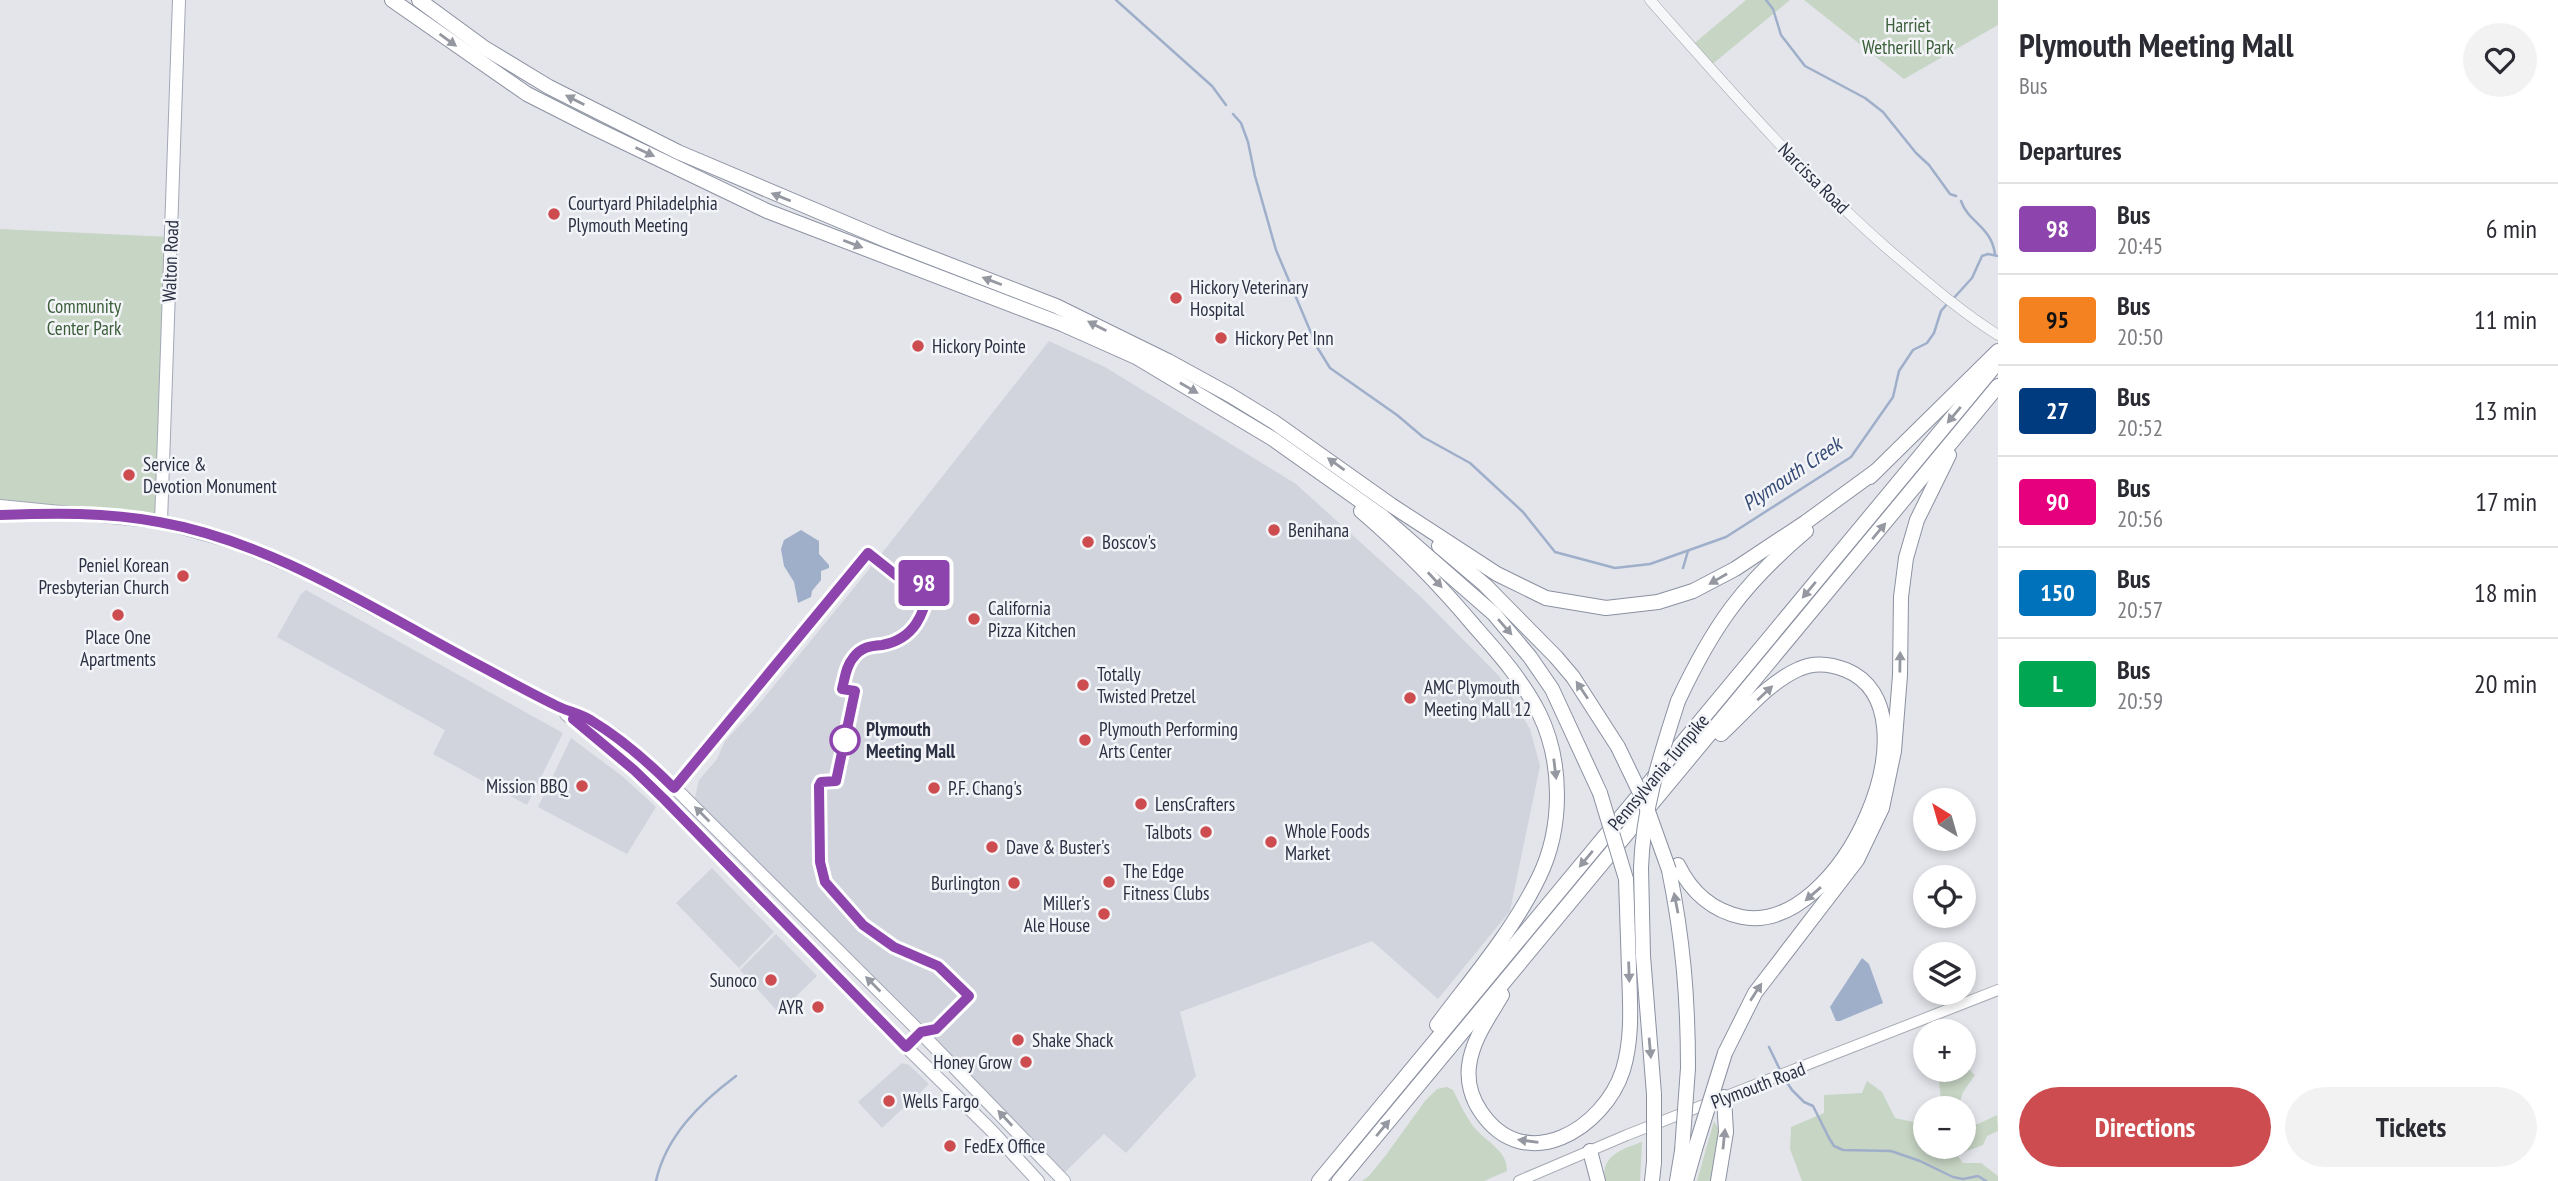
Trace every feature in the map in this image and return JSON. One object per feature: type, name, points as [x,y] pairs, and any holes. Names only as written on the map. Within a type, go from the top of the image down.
[{"type":"highway","points":[[392,0],[527,94],[767,211],[1046,318],[1067,318],[1230,395],[1331,461],[1391,505],[1497,574],[1535,594],[1584,606],[1626,607],[1668,600],[1706,586],[1806,522],[1876,471]]},
{"type":"highway","points":[[419,0],[483,47],[549,86],[666,146],[888,241],[1056,306],[1067,318],[1273,439],[1384,517],[1494,614],[1530,657],[1552,689],[1600,793],[1626,879],[1643,956]]},
{"type":"highway","points":[[1652,1181],[1654,1094],[1643,956],[1642,844],[1652,782],[1678,701],[1696,662],[1724,616],[1746,587],[1783,551],[1876,471],[1998,351]]},
{"type":"highway","name":"Pennsylvania Turnpike","points":[[1319,1181],[1998,362]]},
{"type":"highway","name":"Pennsylvania Turnpike","points":[[1339,1181],[1998,386]]},
{"type":"highway","points":[[1677,1181],[1725,1053],[1755,993],[1857,860],[1882,808],[1894,751],[1900,675],[1901,597],[1906,558],[1917,520],[1960,433]]},
{"type":"highway","points":[[1273,439],[1372,520],[1417,561],[1449,596],[1522,685],[1539,713],[1555,764],[1556,806],[1553,833],[1540,876],[1505,933],[1405,1064],[1379,1108]]},
{"type":"highway","points":[[1391,505],[1485,585],[1556,657],[1573,677],[1649,799],[1674,868],[1685,964],[1688,1068],[1686,1181]]},
{"type":"highway","points":[[1674,868],[1700,896],[1721,910],[1741,916],[1753,918],[1779,914],[1805,901],[1819,889],[1849,850],[1866,817],[1876,788],[1883,758],[1885,730],[1876,695],[1858,676],[1838,667],[1818,664],[1798,669],[1774,685],[1679,773]]},
{"type":"highway","points":[[1527,955],[1476,1040],[1468,1067],[1469,1082],[1479,1109],[1498,1130],[1519,1140],[1544,1143],[1576,1132],[1589,1121],[1611,1093],[1624,1065],[1630,1016],[1626,879]]},
{"type":"highway","points":[[1718,1181],[1726,1132],[1724,1097]]},
{"type":"highway","points":[[1590,1151],[1598,1181]]},
{"type":"main road","name":"Walton Road","points":[[160,522],[179,0]]},
{"type":"main road","points":[[0,506],[160,522],[204,533],[271,556],[555,705],[589,719],[615,735],[660,774],[921,1032],[1064,1181]]},
{"type":"main road","points":[[0,516],[57,513]]},
{"type":"main road","points":[[555,705],[615,753],[664,799],[1038,1181]]},
{"type":"main road","name":"Plymouth Road","points":[[1518,1181],[1998,990]]},
{"type":"street","name":"Narcissa Road","points":[[1650,0],[1794,161],[1949,301],[1998,335]]},
{"type":"shaded area","name":"Plymouth Meeting Mall","points":[[1049,341],[1105,367],[1296,484],[1421,597],[1499,676],[1530,729],[1540,766],[1510,911],[1438,999],[1372,941],[1180,1012],[1196,1076],[1126,1153],[1104,1134],[1060,1177],[693,806],[699,780],[717,759],[725,741],[754,710],[871,567]]},
{"type":"shaded area","points":[[306,590],[563,733],[527,805],[433,754],[445,730],[277,637],[301,594]]},
{"type":"shaded area","points":[[571,738],[622,776],[656,807],[627,854],[538,807]]},
{"type":"shaded area","points":[[712,868],[774,932],[739,968],[676,903]]},
{"type":"shaded area","points":[[776,934],[817,976],[779,1013],[740,970]]},
{"type":"shaded area","points":[[902,1063],[909,1065],[929,1084],[882,1128],[858,1102]]},
{"type":"green space","points":[[1746,0],[1790,0],[1709,67],[1691,46]]},
{"type":"green space","name":"Harriet Wetherill Park","points":[[1804,0],[1998,0],[1998,25],[1904,79]]},
{"type":"green space","name":"Community Center Park","points":[[0,229],[171,237],[161,522],[0,506]]},
{"type":"green space","points":[[1867,1081],[1882,1092],[1895,1118],[1913,1122],[1913,1159],[1960,1159],[1963,1163],[1981,1163],[1998,1176],[1998,1181],[1802,1181],[1790,1149],[1791,1127],[1824,1113],[1824,1095],[1862,1093]]},
{"type":"green space","points":[[1939,1082],[1970,1082],[1962,1096],[1941,1096]]},
{"type":"green space","points":[[1447,1087],[1453,1090],[1477,1131],[1504,1157],[1507,1171],[1484,1181],[1362,1181],[1386,1155],[1425,1101],[1437,1089]]},
{"type":"green space","points":[[1997,1115],[1998,1131],[1987,1136],[1983,1145],[1976,1148],[1976,1124]]},
{"type":"green space","points":[[1714,1121],[1719,1130],[1711,1181],[1697,1181]]},
{"type":"green space","points":[[1642,1142],[1640,1181],[1605,1181],[1604,1172],[1609,1160],[1620,1151]]},
{"type":"water","points":[[801,530],[819,541],[819,554],[829,568],[821,571],[821,580],[812,591],[811,597],[798,603],[794,582],[784,566],[781,549],[784,540]]},
{"type":"water","points":[[1862,958],[1869,964],[1883,1003],[1836,1021],[1830,1007]]},
{"type":"waterway","points":[[1116,0],[1212,86],[1226,105]]},
{"type":"waterway","points":[[1766,0],[1773,9],[1781,35],[1805,66],[1865,98],[1883,112],[1950,194],[1956,196]]},
{"type":"waterway","points":[[1233,114],[1241,123],[1248,142],[1276,250],[1317,347],[1330,368],[1397,415],[1423,437],[1470,463],[1523,512],[1555,552],[1615,568],[1650,564],[1726,537],[1851,457],[1893,397],[1899,371],[1913,350],[1927,343],[1934,333],[1941,311],[1947,304]]},
{"type":"waterway","points":[[1961,201],[1989,237],[1995,254]]},
{"type":"waterway","name":"Plymouth Creek","points":[[1952,300],[1972,278],[1982,256],[1998,256]]},
{"type":"waterway","name":"Plymouth Creek","points":[[1683,568],[1688,551]]},
{"type":"waterway","name":"Plymouth Creek","points":[[1769,1047],[1781,1072]]},
{"type":"waterway","points":[[656,1181],[676,1135],[710,1097],[736,1076]]},
{"type":"waterway","name":"Plymouth Creek","points":[[1784,1078],[1804,1102],[1813,1106],[1834,1146],[1843,1150],[1891,1151],[1953,1177],[1963,1179],[1978,1176],[1986,1181]]},
{"type":"bus line","name":"98","points":[[0,515],[57,513],[117,516],[160,522],[204,533],[271,556],[555,705],[589,719],[620,739],[674,788],[868,553],[897,576],[930,585],[920,620],[913,629],[900,639],[865,647],[855,655],[848,666],[842,689],[855,691],[836,781],[821,782],[819,786],[821,867],[825,882],[863,925],[894,947],[938,966],[969,996],[936,1029],[921,1032],[906,1047],[664,799],[573,719]]},
{"type":"place","name":"Courtyard Philadelphia Plymouth Meeting","points":[[554,214]]},
{"type":"place","name":"Hickory Veterinary Hospital","points":[[1176,298]]},
{"type":"place","name":"Hickory Pet Inn","points":[[1221,338]]},
{"type":"place","name":"Hickory Pointe","points":[[918,346]]},
{"type":"place","name":"Service & Devotion Monument","points":[[129,475]]},
{"type":"place","name":"Benihana","points":[[1274,530]]},
{"type":"place","name":"Boscov's","points":[[1088,542]]},
{"type":"place","name":"Peniel Korean Presbyterian Church","points":[[183,576]]},
{"type":"place","name":"Place One Apartments","points":[[118,615]]},
{"type":"place","name":"California Pizza Kitchen","points":[[974,619]]},
{"type":"place","name":"Totally Twisted Pretzel","points":[[1083,685]]},
{"type":"place","name":"AMC Plymouth Meeting Mall 12","points":[[1410,698]]},
{"type":"place","name":"Plymouth Meeting Mall","points":[[845,740]]},
{"type":"place","name":"Plymouth Performing Arts Center","points":[[1085,740]]},
{"type":"place","name":"Mission BBQ","points":[[582,786]]},
{"type":"place","name":"P.F. Chang's","points":[[934,788]]},
{"type":"place","name":"LensCrafters","points":[[1141,804]]},
{"type":"place","name":"Talbots","points":[[1206,832]]},
{"type":"place","name":"Whole Foods Market","points":[[1271,842]]},
{"type":"place","name":"Dave & Buster's","points":[[992,847]]},
{"type":"place","name":"The Edge Fitness Clubs","points":[[1109,882]]},
{"type":"place","name":"Burlington","points":[[1014,883]]},
{"type":"place","name":"Miller's Ale House","points":[[1104,914]]},
{"type":"place","name":"Sunoco","points":[[771,980]]},
{"type":"place","name":"AYR","points":[[818,1007]]},
{"type":"place","name":"Shake Shack","points":[[1018,1040]]},
{"type":"place","name":"Honey Grow","points":[[1026,1062]]},
{"type":"place","name":"Wells Fargo","points":[[889,1101]]},
{"type":"place","name":"FedEx Office","points":[[950,1146]]}]
